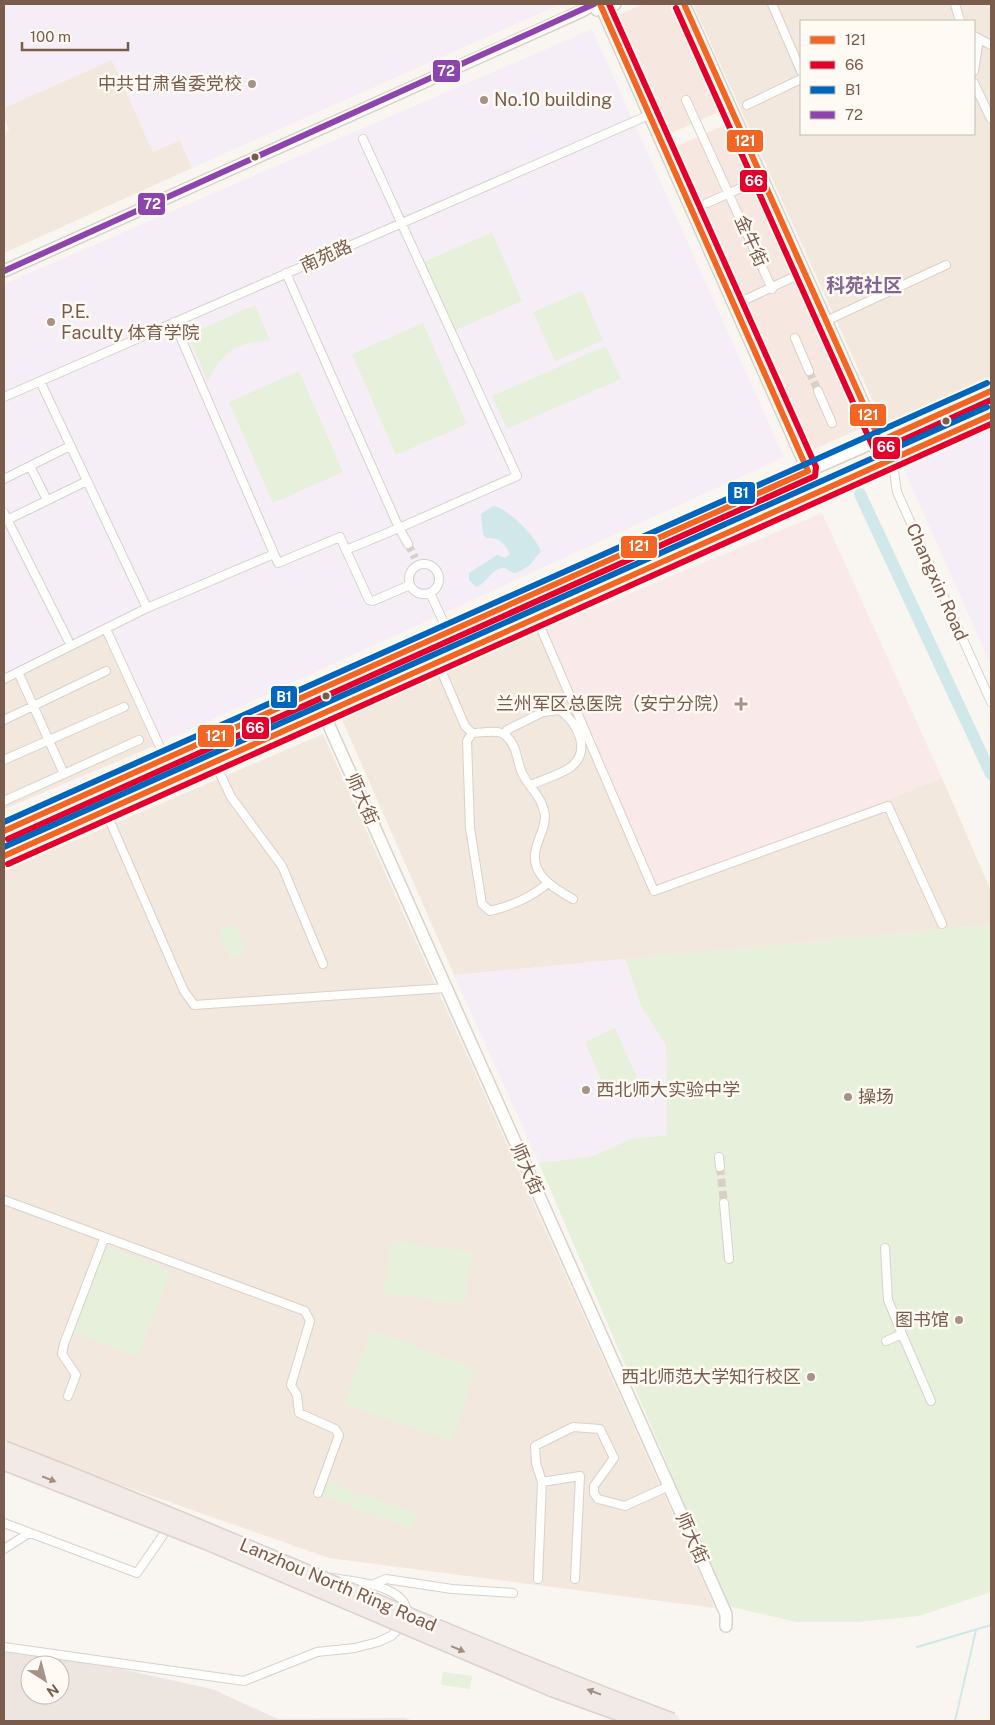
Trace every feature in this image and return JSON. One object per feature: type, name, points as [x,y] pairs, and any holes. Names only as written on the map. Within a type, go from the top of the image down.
[{"type":"highway","name":"Lanzhou North Ring Road","points":[[4,1447],[202,1528],[557,1678],[672,1721]]},
{"type":"highway","name":"Lanzhou North Ring Road","points":[[4,1462],[205,1541],[553,1689],[642,1721]]},
{"type":"main road","points":[[4,272],[582,11],[614,4]]},
{"type":"main road","points":[[684,4],[880,441]]},
{"type":"main road","points":[[599,6],[808,471]]},
{"type":"main road","points":[[4,831],[991,391]]},
{"type":"main road","points":[[4,856],[991,415]]},
{"type":"main road","points":[[631,550],[641,571]]},
{"type":"main road","name":"师大街","points":[[323,712],[726,1614],[726,1626]]},
{"type":"street","points":[[772,4],[800,69]]},
{"type":"street","points":[[954,4],[960,20]]},
{"type":"street","points":[[975,54],[976,37],[991,45]]},
{"type":"street","points":[[747,105],[800,80]]},
{"type":"street","points":[[975,85],[991,119]]},
{"type":"street","name":"金牛街","points":[[686,100],[772,288]]},
{"type":"street","name":"南苑路","points":[[4,397],[648,115]]},
{"type":"street","points":[[346,550],[517,476],[363,139]]},
{"type":"street","name":"金牛街","points":[[707,203],[750,184]]},
{"type":"street","points":[[826,321],[946,264]]},
{"type":"street","name":"金牛街","points":[[734,305],[804,272]]},
{"type":"street","points":[[286,273],[399,528],[408,544]]},
{"type":"street","points":[[174,322],[278,563],[340,537],[369,600],[372,601],[410,585]]},
{"type":"street","points":[[795,338],[809,371]]},
{"type":"street","points":[[40,381],[147,608]]},
{"type":"street","points":[[818,391],[832,423]]},
{"type":"street","points":[[4,479],[70,446]]},
{"type":"street","name":"Changxin Road","points":[[889,460],[894,471],[897,492],[991,702]]},
{"type":"street","points":[[30,466],[47,500]]},
{"type":"street","points":[[68,640],[6,516],[47,500],[87,481]]},
{"type":"street","points":[[4,679],[147,608],[274,554]]},
{"type":"street","points":[[416,561],[430,564],[438,572],[439,584],[430,593],[418,593],[410,585],[410,573],[416,561]]},
{"type":"street","points":[[430,593],[448,632]]},
{"type":"street","points":[[536,617],[654,891],[888,806],[942,924]]},
{"type":"street","points":[[106,629],[160,747]]},
{"type":"street","points":[[437,661],[465,726],[472,733],[498,732],[505,735],[516,747],[521,770],[541,799],[545,815],[544,828],[536,845],[534,857],[537,867],[547,884],[573,899]]},
{"type":"street","points":[[4,720],[106,671]]},
{"type":"street","points":[[18,672],[64,774]]},
{"type":"street","points":[[4,760],[124,706]]},
{"type":"street","points":[[505,735],[507,730],[543,712],[560,710],[572,720],[581,738],[580,755],[571,767],[531,785]]},
{"type":"street","points":[[472,733],[467,741],[470,828],[482,904],[490,911],[500,909],[534,895],[547,884]]},
{"type":"street","points":[[4,801],[138,740]]},
{"type":"street","points":[[214,761],[232,796],[282,866],[323,964]]},
{"type":"street","points":[[105,810],[184,991],[194,1004],[446,988]]},
{"type":"street","points":[[719,1157],[720,1167]]},
{"type":"street","points":[[4,1200],[104,1239],[305,1311],[310,1321],[291,1385],[297,1395],[299,1413],[335,1429],[339,1435],[318,1493]]},
{"type":"street","points":[[724,1203],[729,1259]]},
{"type":"street","points":[[68,1396],[76,1375],[62,1354],[64,1344],[104,1239]]},
{"type":"street","points":[[885,1248],[888,1300],[931,1401]]},
{"type":"street","points":[[886,1341],[902,1334]]},
{"type":"street","points":[[538,1579],[542,1482],[536,1463],[535,1446],[573,1427],[600,1429],[614,1458],[594,1486],[594,1493],[598,1499],[624,1506],[669,1486]]},
{"type":"street","points":[[4,1447],[179,1511],[282,1561],[330,1577],[374,1584],[399,1599],[406,1609],[407,1619],[401,1629],[378,1642],[355,1648],[317,1652],[244,1681],[4,1648]]},
{"type":"street","points":[[542,1482],[580,1476],[575,1579]]},
{"type":"street","points":[[4,1523],[137,1573],[179,1511]]},
{"type":"street","points":[[4,1549],[29,1533]]},
{"type":"street","points":[[374,1584],[386,1579],[452,1589],[513,1593]]},
{"type":"shaded area","name":"中共甘肃省委党校","points":[[4,4],[561,4],[192,168],[180,140],[153,152],[112,60],[4,108]]},
{"type":"shaded area","points":[[643,4],[676,4],[723,110],[665,136],[612,18]]},
{"type":"shaded area","points":[[693,4],[991,4],[991,382],[886,430]]},
{"type":"shaded area","points":[[592,29],[784,457],[154,746],[101,628],[4,675],[4,284]]},
{"type":"shaded area","points":[[112,60],[153,152],[180,140],[192,168],[4,253],[4,133],[9,130],[4,118],[4,108]]},
{"type":"shaded area","points":[[729,123],[866,426],[808,452],[671,149]]},
{"type":"shaded area","points":[[991,428],[991,665],[906,474],[907,467]]},
{"type":"shaded area","name":"兰州军区总医院（安宁分院）","points":[[822,513],[942,778],[653,894],[542,630]]},
{"type":"shaded area","points":[[101,628],[154,746],[4,809],[4,675]]},
{"type":"shaded area","points":[[542,630],[653,893],[942,778],[991,891],[991,925],[454,975],[341,717]]},
{"type":"shaded area","points":[[323,734],[715,1608],[329,1558],[4,1444],[4,871]]},
{"type":"shaded area","name":"西北师大实验中学","points":[[625,959],[642,1008],[666,1045],[667,1135],[631,1139],[590,1157],[539,1163],[454,975]]},
{"type":"shaded area","points":[[4,1643],[58,1655],[20,1655],[20,1705],[70,1705],[70,1658],[212,1689],[278,1719],[404,1718],[414,1721],[4,1721]]},
{"type":"green space","points":[[492,232],[522,301],[454,331],[424,262]]},
{"type":"green space","points":[[582,291],[603,340],[555,361],[533,312]]},
{"type":"green space","points":[[255,305],[270,341],[249,343],[232,350],[219,363],[208,382],[188,335]]},
{"type":"green space","points":[[423,323],[467,424],[396,455],[352,354]]},
{"type":"green space","points":[[606,346],[621,379],[507,429],[492,396]]},
{"type":"green space","points":[[299,371],[343,472],[273,503],[229,402]]},
{"type":"green space","points":[[791,486],[794,493],[462,642],[458,635]]},
{"type":"green space","points":[[446,640],[449,648],[362,687],[359,679]]},
{"type":"green space","points":[[290,710],[293,717],[19,840],[15,833]]},
{"type":"green space","points":[[235,924],[247,952],[230,959],[218,931]]},
{"type":"green space","name":"西北师范大学知行校区","points":[[991,925],[991,1592],[919,1616],[857,1622],[796,1622],[728,1606],[539,1163],[590,1157],[631,1139],[667,1135],[666,1045],[642,1008],[625,959]]},
{"type":"green space","points":[[615,1028],[638,1080],[607,1093],[585,1042]]},
{"type":"green space","points":[[391,1241],[472,1252],[465,1304],[384,1293]]},
{"type":"green space","points":[[106,1246],[171,1271],[138,1357],[73,1332]]},
{"type":"green space","points":[[371,1330],[475,1369],[452,1441],[344,1404]]},
{"type":"green space","points":[[327,1481],[356,1492],[350,1506],[321,1496]]},
{"type":"green space","points":[[357,1493],[387,1503],[381,1518],[351,1507]]},
{"type":"green space","points":[[388,1503],[417,1514],[411,1529],[382,1518]]},
{"type":"green space","points":[[443,1672],[472,1676],[470,1689],[441,1685]]},
{"type":"water","points":[[493,506],[506,512],[521,524],[534,538],[541,551],[529,566],[516,573],[500,568],[476,587],[469,580],[469,573],[497,555],[505,558],[510,554],[501,542],[486,538],[483,534],[481,514]]},
{"type":"waterway","points":[[860,494],[991,774]]},
{"type":"waterway","points":[[917,1647],[991,1625]]},
{"type":"waterway","points":[[955,1721],[976,1630]]},
{"type":"tunnel","points":[[809,371],[818,391]]},
{"type":"tunnel","points":[[408,544],[415,558]]},
{"type":"tunnel","points":[[720,1167],[724,1203]]},
{"type":"transit line","name":"72","points":[[4,271],[594,4]]},
{"type":"transit line","name":"121","points":[[4,831],[808,471],[600,4]]},
{"type":"transit line","name":"66","points":[[8,839],[815,476],[816,467],[609,4]]},
{"type":"transit line","name":"121","points":[[684,4],[880,441],[991,391]]},
{"type":"transit line","name":"66","points":[[676,8],[873,447],[883,449],[991,400]]},
{"type":"transit line","name":"B1","points":[[4,822],[987,383]]},
{"type":"transit line","name":"B1","points":[[4,847],[987,407]]},
{"type":"transit line","name":"121","points":[[4,856],[991,415]]},
{"type":"transit line","name":"66","points":[[8,864],[991,424]]},
{"type":"place","name":"中共甘肃省委党校","points":[[252,84]]},
{"type":"place","name":"No.10 building","points":[[484,100]]},
{"type":"place","name":"P.E. Faculty 体育学院","points":[[51,322]]},
{"type":"place","name":"兰州军区总医院（安宁分院）","points":[[741,704]]},
{"type":"place","name":"西北师大实验中学","points":[[586,1090]]},
{"type":"place","name":"操场","points":[[848,1097]]},
{"type":"place","name":"图书馆","points":[[959,1320]]},
{"type":"place","name":"西北师范大学知行校区","points":[[811,1377]]},
{"type":"district","name":"科苑社区","points":[[864,285]]}]
